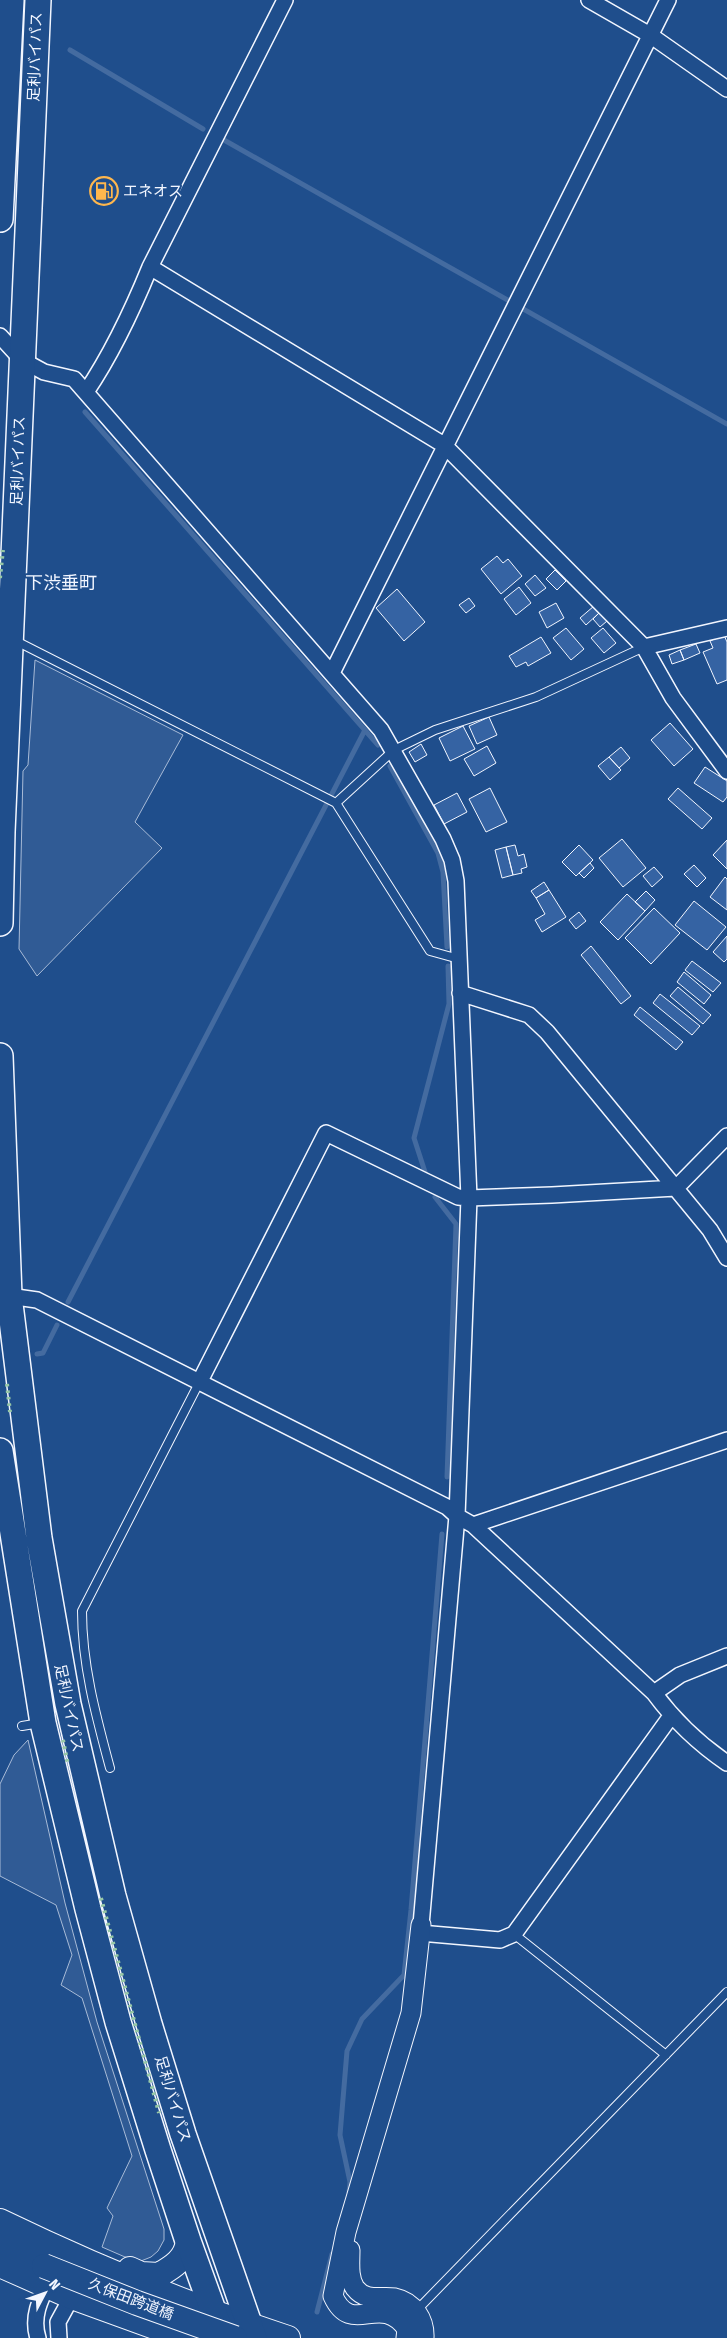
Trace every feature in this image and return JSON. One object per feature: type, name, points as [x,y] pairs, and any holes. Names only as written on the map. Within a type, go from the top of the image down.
[{"type":"highway","name":"足利バイパス","points":[[0,219],[11,0]]},
{"type":"highway","name":"足利バイパス","points":[[0,923],[2,832],[12,638],[38,0]]},
{"type":"highway","name":"足利バイパス","points":[[0,1056],[9,1296],[39,1538],[75,1703],[113,1896],[183,2134],[246,2333]]},
{"type":"highway","name":"足利バイパス","points":[[0,1451],[32,1724],[88,1910],[118,2022],[188,2241],[223,2338]]},
{"type":"main road","points":[[0,2221],[88,2262],[215,2312],[246,2333],[288,2338]]},
{"type":"main road","points":[[88,2262],[106,2260],[141,2274],[159,2275],[180,2260],[185,2254],[188,2241]]},
{"type":"main road","name":"久保田跨道橋","points":[[0,2246],[45,2276],[246,2333]]},
{"type":"main road","points":[[0,2265],[45,2276],[72,2297],[186,2338]]},
{"type":"street","points":[[86,392],[103,367],[132,312],[150,267],[285,0]]},
{"type":"street","points":[[589,0],[650,35],[727,89]]},
{"type":"street","points":[[332,672],[668,0]]},
{"type":"street","points":[[150,267],[444,445],[644,647],[673,698],[727,771]]},
{"type":"street","points":[[0,336],[22,360],[44,372],[74,379],[332,672],[381,730],[394,750],[443,839],[452,860],[456,881],[469,1198],[457,1516],[416,1986],[411,2013],[346,2232],[334,2296],[337,2306],[347,2316],[355,2318],[388,2313],[395,2316],[407,2329],[406,2338]]},
{"type":"street","points":[[644,647],[727,628]]},
{"type":"street","points":[[460,993],[529,1015],[547,1032],[710,1230],[727,1258]]},
{"type":"street","points":[[200,1381],[326,1133],[458,1197],[469,1198],[676,1188],[727,1136]]},
{"type":"street","points":[[9,1296],[37,1300],[447,1507],[457,1516],[473,1525],[654,1692],[671,1716],[727,1763]]},
{"type":"street","points":[[473,1525],[727,1440]]},
{"type":"street","points":[[654,1692],[680,1675],[727,1656]]},
{"type":"street","points":[[420,1929],[500,1940],[514,1934],[671,1716]]},
{"type":"street","points":[[354,2210],[350,2278],[361,2294],[369,2298],[402,2300],[416,2311],[424,2328],[424,2338]]},
{"type":"street","points":[[38,2338],[35,2328],[36,2312],[45,2276],[64,2251]]},
{"type":"street","points":[[59,2338],[58,2322],[88,2262]]},
{"type":"lane","points":[[12,638],[336,803],[430,951],[459,959]]},
{"type":"lane","points":[[336,803],[394,750],[435,730],[536,697],[644,647]]},
{"type":"lane","points":[[110,1768],[92,1700],[82,1632],[82,1611],[200,1381]]},
{"type":"lane","points":[[75,1703],[92,1700]]},
{"type":"lane","points":[[514,1934],[666,2055]]},
{"type":"lane","points":[[416,2311],[727,1992]]},
{"type":"shaded area","points":[[35,660],[183,735],[135,822],[162,848],[37,976],[19,949],[23,771],[28,765]]},
{"type":"shaded area","points":[[28,1740],[65,1903],[97,2022],[164,2229],[164,2240],[158,2251],[151,2257],[141,2261],[125,2257],[102,2247],[113,2216],[107,2208],[132,2156],[82,1998],[61,1985],[72,1955],[56,1905],[0,1876],[0,1784],[14,1755]]},
{"type":"building","points":[[497,556],[503,563],[508,559],[522,576],[501,594],[481,569]]},
{"type":"building","points":[[555,570],[566,581],[557,590],[546,579]]},
{"type":"building","points":[[535,575],[546,588],[535,596],[525,584]]},
{"type":"building","points":[[519,587],[531,603],[516,615],[504,599]]},
{"type":"building","points":[[397,589],[425,622],[404,641],[376,608]]},
{"type":"building","points":[[469,598],[475,606],[466,613],[459,605]]},
{"type":"building","points":[[556,603],[564,618],[547,628],[539,612]]},
{"type":"building","points":[[594,606],[599,613],[586,625],[580,618]]},
{"type":"building","points":[[599,613],[607,621],[600,627],[593,619]]},
{"type":"building","points":[[566,628],[584,649],[571,660],[553,638]]},
{"type":"building","points":[[603,628],[616,643],[604,653],[591,638]]},
{"type":"building","points":[[724,635],[727,642],[727,680],[717,684],[703,652],[713,648],[710,641]]},
{"type":"building","points":[[541,637],[551,653],[528,666],[526,662],[516,667],[509,656]]},
{"type":"building","points":[[696,644],[700,653],[684,660],[680,650]]},
{"type":"building","points":[[680,650],[684,660],[672,664],[669,655]]},
{"type":"building","points":[[489,717],[497,735],[477,744],[469,726]]},
{"type":"building","points":[[670,723],[693,749],[674,766],[651,740]]},
{"type":"building","points":[[463,726],[475,749],[450,761],[439,738]]},
{"type":"building","points":[[421,744],[427,755],[415,762],[409,752]]},
{"type":"building","points":[[487,746],[496,763],[474,776],[464,759]]},
{"type":"building","points":[[621,747],[630,758],[619,768],[609,757]]},
{"type":"building","points":[[609,757],[621,770],[610,780],[598,766]]},
{"type":"building","points":[[705,767],[727,781],[727,797],[723,802],[694,783]]},
{"type":"building","points":[[490,788],[507,822],[486,832],[469,799]]},
{"type":"building","points":[[678,788],[712,818],[702,829],[668,799]]},
{"type":"building","points":[[457,793],[467,812],[444,824],[434,805]]},
{"type":"building","points":[[622,839],[646,868],[623,887],[599,858]]},
{"type":"building","points":[[727,840],[727,869],[713,855]]},
{"type":"building","points":[[515,845],[518,856],[524,854],[527,867],[521,869],[522,873],[513,875],[506,847]]},
{"type":"building","points":[[579,845],[593,860],[576,876],[562,862]]},
{"type":"building","points":[[506,847],[513,875],[502,878],[495,850]]},
{"type":"building","points":[[590,863],[594,868],[584,878],[579,873]]},
{"type":"building","points":[[694,865],[706,878],[697,887],[684,874]]},
{"type":"building","points":[[654,867],[663,877],[652,887],[643,876]]},
{"type":"building","points":[[725,877],[727,879],[727,910],[710,897]]},
{"type":"building","points":[[544,882],[549,890],[536,898],[531,891]]},
{"type":"building","points":[[549,890],[566,917],[542,932],[535,920],[545,914],[536,898]]},
{"type":"building","points":[[646,891],[655,900],[645,911],[635,902]]},
{"type":"building","points":[[627,894],[645,911],[618,940],[600,922]]},
{"type":"building","points":[[694,901],[726,927],[707,950],[675,925]]},
{"type":"building","points":[[654,908],[680,933],[651,964],[625,938]]},
{"type":"building","points":[[579,912],[586,921],[576,929],[569,920]]},
{"type":"building","points":[[727,936],[727,959],[724,962],[713,952]]},
{"type":"building","points":[[591,946],[631,996],[621,1004],[581,955]]},
{"type":"building","points":[[692,961],[721,983],[713,992],[685,970]]},
{"type":"building","points":[[684,972],[711,995],[704,1004],[677,982]]},
{"type":"building","points":[[678,987],[711,1015],[703,1024],[670,996]]},
{"type":"building","points":[[660,994],[700,1026],[692,1035],[653,1003]]},
{"type":"building","points":[[640,1007],[683,1042],[676,1050],[634,1015]]},
{"type":"waterway","points":[[70,50],[203,129]]},
{"type":"waterway","points":[[224,140],[727,424]]},
{"type":"waterway","points":[[85,412],[378,745]]},
{"type":"waterway","points":[[68,1302],[365,730]]},
{"type":"waterway","points":[[390,766],[438,853],[443,872],[447,947]]},
{"type":"waterway","points":[[425,1172],[414,1138],[449,1004],[448,966]]},
{"type":"waterway","points":[[435,1197],[456,1224],[447,1477]]},
{"type":"waterway","points":[[37,1354],[43,1353],[57,1325]]},
{"type":"waterway","points":[[349,2192],[350,2182],[340,2135],[347,2051],[362,2019],[404,1975],[442,1534]]},
{"type":"waterway","points":[[317,2312],[332,2254]]},
{"type":"hedge","points":[[0,578],[3,550]]},
{"type":"hedge","points":[[7,1384],[10,1412]]},
{"type":"hedge","points":[[63,1740],[68,1765]]},
{"type":"hedge","points":[[101,1898],[159,2113]]},
{"type":"place","name":"エネオス","points":[[104,191]]},
{"type":"district","name":"下渋垂町","points":[[61,583]]}]
